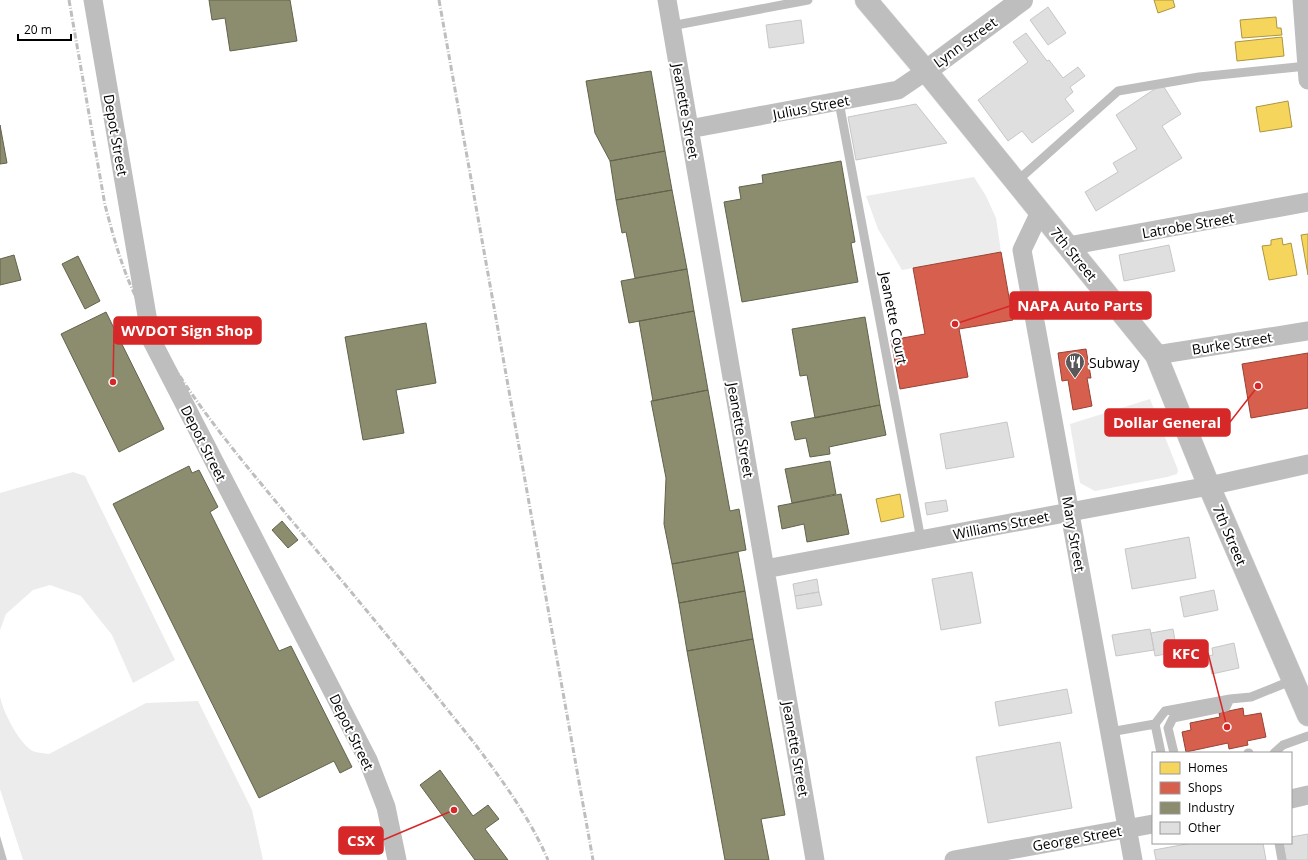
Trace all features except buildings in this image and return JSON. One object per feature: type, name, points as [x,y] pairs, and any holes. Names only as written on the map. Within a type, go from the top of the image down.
[{"type":"main road","name":"7th Street","points":[[866,0],[926,71],[1156,355],[1209,486],[1308,715]]},
{"type":"main road","name":"Lynn Street","points":[[926,71],[1015,2]]},
{"type":"street","name":"Depot Street","points":[[93,0],[151,339],[368,760],[386,807],[397,860]]},
{"type":"street","name":"Jeanette Street","points":[[667,0],[815,860]]},
{"type":"street","points":[[1302,0],[1307,46],[1308,73]]},
{"type":"street","name":"Julius Street","points":[[689,129],[898,90],[926,71]]},
{"type":"street","name":"Latrobe Street","points":[[1068,246],[1308,202]]},
{"type":"street","name":"Mary Street","points":[[1040,212],[1022,250],[1133,860]]},
{"type":"street","name":"Burke Street","points":[[1156,355],[1308,331]]},
{"type":"street","name":"Williams Street","points":[[765,569],[1209,486],[1308,464]]},
{"type":"street","points":[[1292,799],[1308,795]]},
{"type":"street","name":"George Street","points":[[954,860],[1152,824]]},
{"type":"lane","points":[[672,26],[808,0]]},
{"type":"lane","points":[[1016,182],[1118,90],[1199,77],[1308,73]]},
{"type":"lane","name":"Jeanette Court","points":[[839,102],[920,540]]},
{"type":"lane","points":[[1110,732],[1155,724],[1165,711],[1230,699],[1252,697],[1293,680]]},
{"type":"lane","points":[[1174,752],[1168,728],[1173,718],[1226,707],[1230,699]]},
{"type":"lane","points":[[1155,724],[1161,752]]},
{"type":"lane","points":[[1275,752],[1283,745],[1308,736]]},
{"type":"lane","points":[[1279,844],[1282,860]]},
{"type":"shaded area","points":[[974,177],[986,196],[996,218],[1001,252],[902,270],[878,229],[866,196]]},
{"type":"shaded area","points":[[1150,399],[1178,470],[1177,474],[1095,491],[1080,483],[1070,424]]},
{"type":"shaded area","points":[[73,472],[85,476],[175,660],[133,683],[112,635],[81,596],[50,585],[33,590],[6,614],[0,630],[0,493]]},
{"type":"shaded area","points":[[0,696],[7,717],[16,733],[26,746],[33,751],[49,754],[146,703],[198,701],[252,810],[263,860],[23,860],[0,789]]},
{"type":"shaded area","points":[[0,836],[7,860],[0,860]]},
{"type":"railway","points":[[69,0],[105,205],[125,272],[150,326],[190,391],[235,452],[350,590],[475,744],[524,814],[548,860]]},
{"type":"railway","points":[[439,0],[593,860]]},
{"type":"place","name":"NAPA Auto Parts","points":[[955,324]]},
{"type":"place","name":"Subway","points":[[1075,379]]},
{"type":"place","name":"WVDOT Sign Shop","points":[[113,382]]},
{"type":"place","name":"Dollar General","points":[[1258,386]]},
{"type":"place","name":"KFC","points":[[1227,727]]},
{"type":"place","name":"CSX","points":[[454,810]]}]
